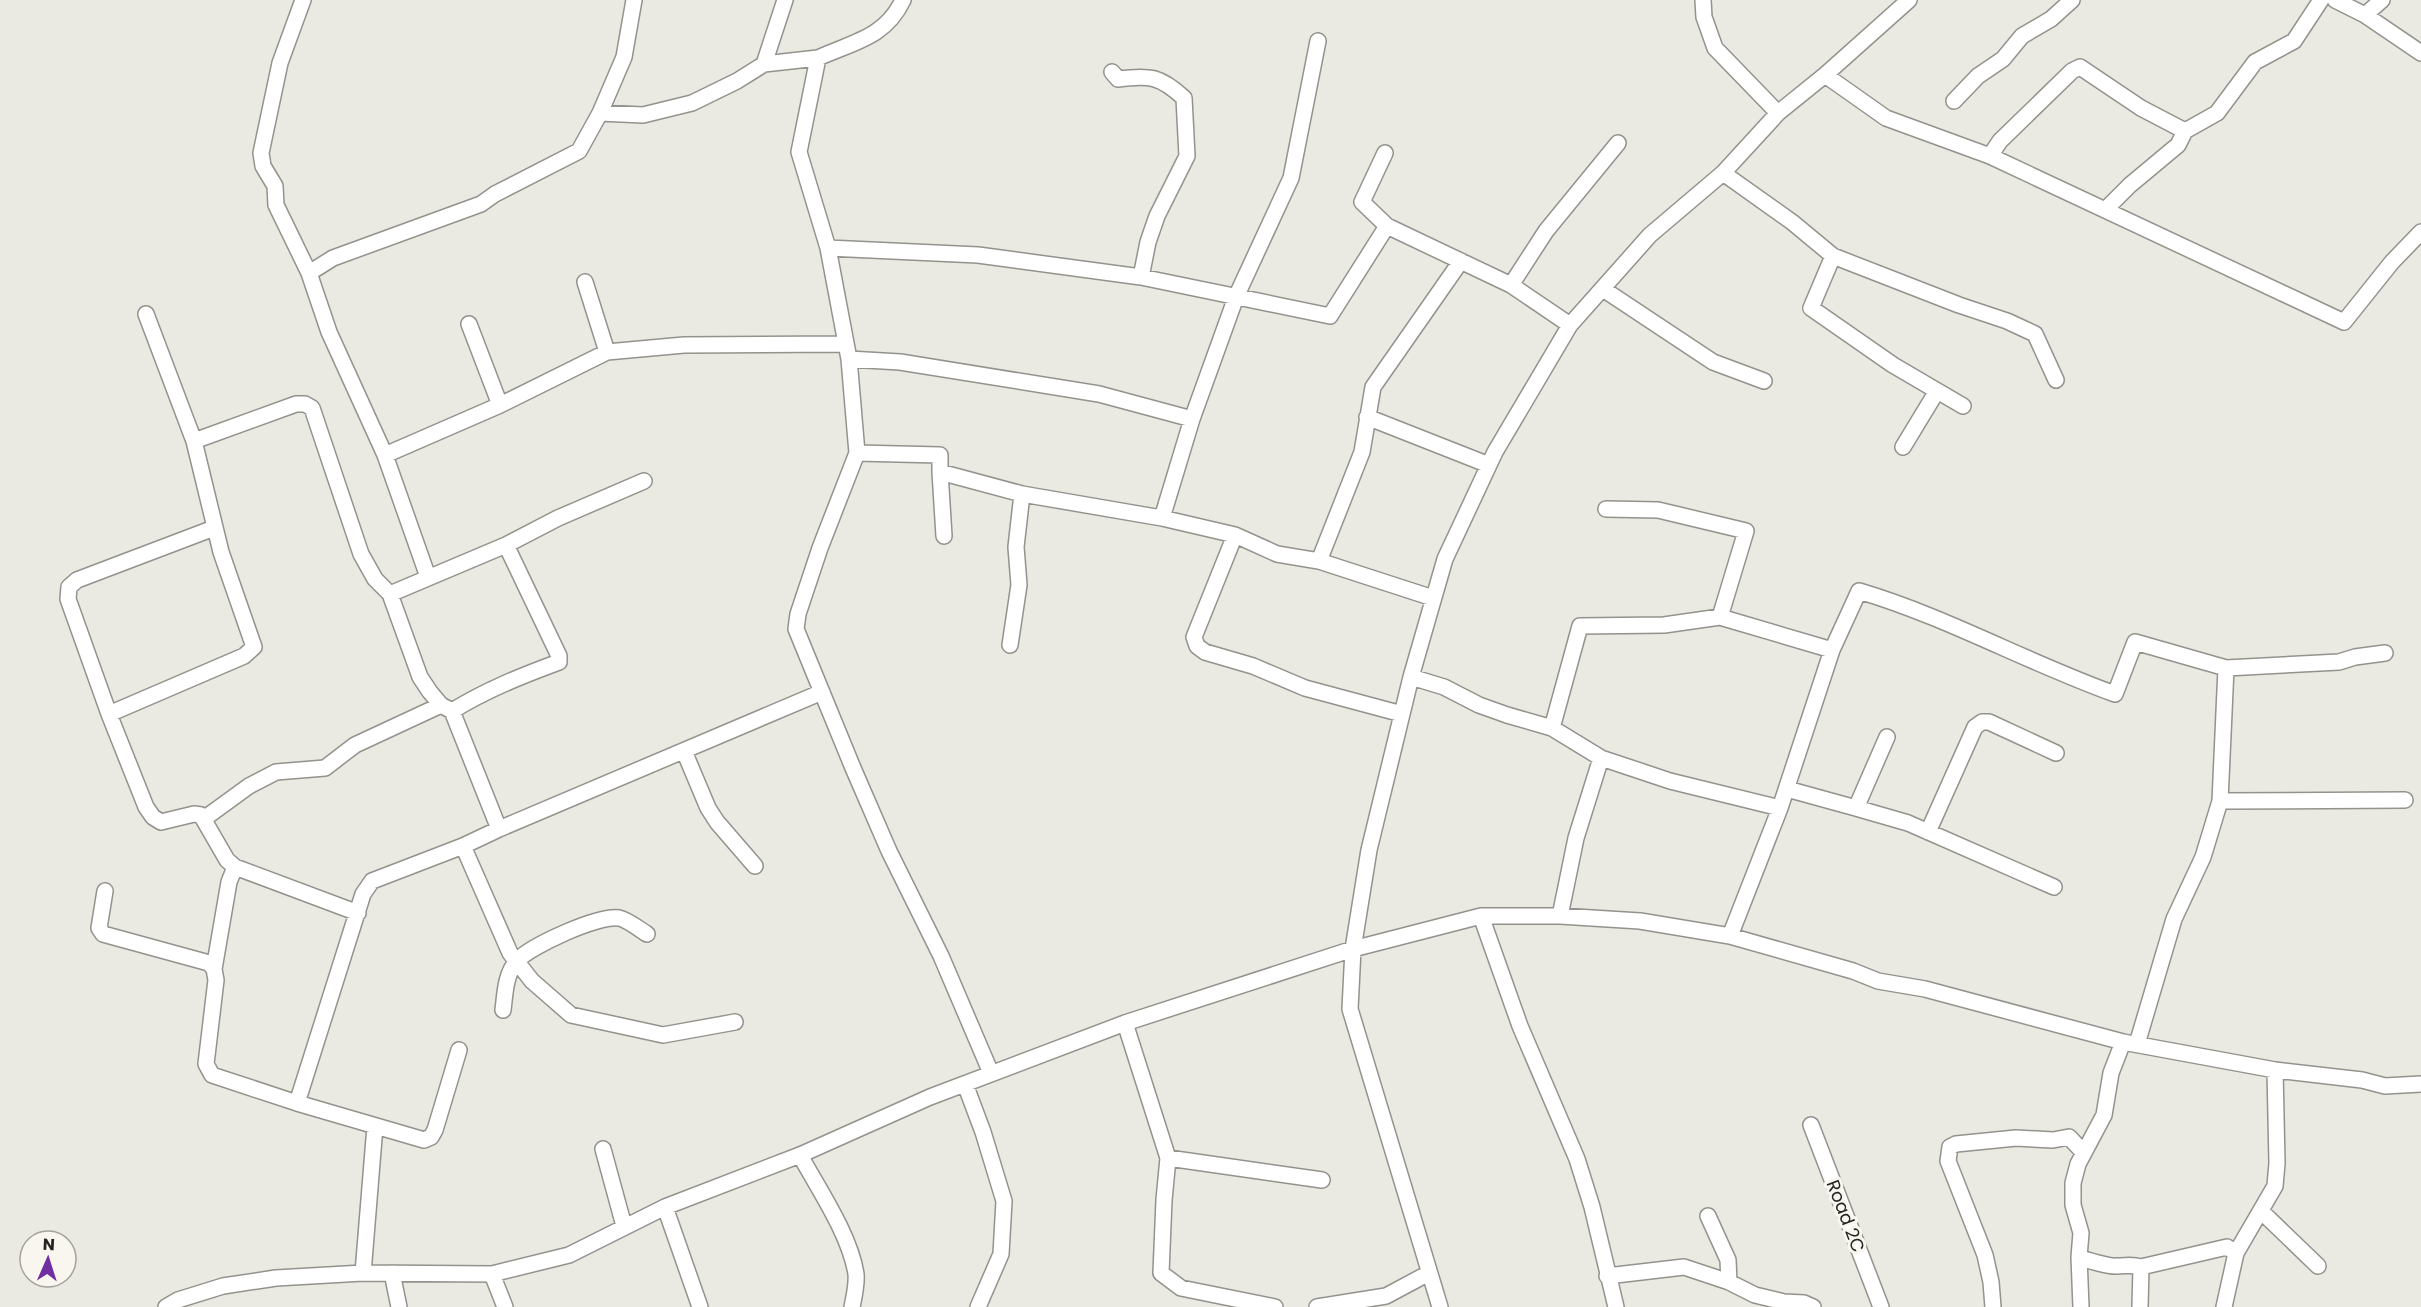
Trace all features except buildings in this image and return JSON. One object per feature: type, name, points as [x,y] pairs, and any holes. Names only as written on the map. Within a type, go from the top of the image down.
[{"type":"street","points":[[303,0],[280,63],[261,153],[263,166],[275,186],[276,205],[309,273],[329,332],[385,455],[428,577]]},
{"type":"street","points":[[309,273],[333,258],[481,204],[495,194],[579,152],[600,113],[624,57],[634,0]]},
{"type":"street","points":[[764,64],[785,0]]},
{"type":"street","points":[[600,113],[643,115],[692,103],[737,81],[764,64],[818,58],[876,34],[895,16],[903,0]]},
{"type":"street","points":[[1702,0],[1704,17],[1715,48],[1778,113]]},
{"type":"street","points":[[1440,1307],[1350,1009],[1353,949],[1369,850],[1411,677],[1445,559],[1489,465],[1570,325],[1650,235],[1723,173],[1778,113],[1825,75],[1909,0]]},
{"type":"street","points":[[1953,101],[1978,76],[2003,59],[2022,36],[2050,19],[2072,0]]},
{"type":"street","points":[[2106,209],[2130,184],[2178,145],[2185,131],[2217,113],[2255,62],[2294,41],[2321,0]]},
{"type":"street","points":[[2335,0],[2364,15],[2421,53]]},
{"type":"street","points":[[2364,15],[2382,0]]},
{"type":"street","points":[[1162,518],[1192,419],[1236,297],[1291,178],[1318,41]]},
{"type":"street","points":[[818,58],[799,152],[828,248],[847,351],[857,453],[824,537],[798,614],[796,628],[889,851],[941,956],[992,1072]]},
{"type":"street","points":[[1990,156],[2000,141],[2072,71],[2080,67],[2141,108],[2185,131]]},
{"type":"street","points":[[1112,72],[1118,79],[1143,76],[1156,79],[1169,85],[1184,98],[1187,156],[1157,216],[1148,242],[1141,277]]},
{"type":"street","points":[[1825,75],[1886,118],[1990,156],[2344,322],[2392,262],[2421,232]]},
{"type":"street","points":[[1511,285],[1552,224],[1618,143]]},
{"type":"street","points":[[1385,153],[1362,202],[1387,226],[1511,285],[1570,325]]},
{"type":"street","points":[[1723,173],[1792,222],[1833,256],[1959,305],[2007,321],[2035,334],[2056,380]]},
{"type":"street","points":[[828,248],[978,255],[1141,277],[1330,316],[1387,226]]},
{"type":"street","points":[[1833,256],[1811,308],[1893,366],[1963,406]]},
{"type":"street","points":[[1319,561],[1362,452],[1373,387],[1461,261]]},
{"type":"street","points":[[585,282],[607,352]]},
{"type":"street","points":[[1603,289],[1713,362],[1764,381]]},
{"type":"street","points":[[109,714],[244,656],[254,647],[214,528],[194,441],[146,314]]},
{"type":"street","points":[[470,324],[500,405]]},
{"type":"street","points":[[385,455],[500,405],[607,352],[696,344],[847,351],[900,362],[1099,394],[1192,419]]},
{"type":"street","points":[[1903,447],[1937,391]]},
{"type":"street","points":[[194,441],[296,404],[305,404],[312,408],[361,554],[375,579],[390,594],[420,677],[430,692],[447,708],[499,829]]},
{"type":"street","points":[[1367,417],[1489,465]]},
{"type":"street","points":[[857,453],[940,455],[944,536]]},
{"type":"street","points":[[940,472],[1022,494],[1162,518],[1235,535],[1278,554],[1319,561],[1433,598]]},
{"type":"street","points":[[390,594],[506,545],[558,518],[645,481]]},
{"type":"street","points":[[1010,645],[1019,585],[1016,547],[1022,494]]},
{"type":"street","points":[[1606,509],[1658,510],[1746,531],[1720,617]]},
{"type":"street","points":[[214,528],[77,580],[69,587],[68,599],[109,714],[146,807],[153,817],[161,822],[194,814],[205,818],[227,860],[235,867],[358,913]]},
{"type":"street","points":[[1235,535],[1194,638],[1197,646],[1205,652],[1253,666],[1305,688],[1402,714]]},
{"type":"street","points":[[205,818],[249,786],[276,772],[326,768],[355,745],[521,675],[559,662],[559,656],[506,545]]},
{"type":"street","points":[[1730,936],[1787,789],[1832,650],[1859,591],[1903,604],[1990,640],[2074,679],[2115,694],[2135,642],[2226,668],[2339,662],[2355,657],[2385,653]]},
{"type":"street","points":[[1552,728],[1580,626],[1664,625],[1720,617],[1832,650]]},
{"type":"street","points":[[2081,1307],[2080,1225],[2072,1195],[2078,1164],[2104,1115],[2111,1073],[2130,1043],[2174,919],[2203,857],[2220,801],[2226,668]]},
{"type":"street","points":[[1411,677],[1444,687],[1479,705],[1552,728],[1602,759],[1670,781],[1780,808]]},
{"type":"street","points":[[297,1103],[363,894],[372,882],[463,846],[822,692]]},
{"type":"street","points":[[1928,832],[1975,728],[1982,722],[2056,753]]},
{"type":"street","points":[[1856,808],[1887,737]]},
{"type":"street","points":[[684,751],[708,808],[717,822],[756,866]]},
{"type":"street","points":[[1560,916],[1576,838],[1602,759]]},
{"type":"street","points":[[1787,789],[1908,823],[2054,887]]},
{"type":"street","points":[[2220,801],[2405,800]]},
{"type":"street","points":[[463,846],[510,953],[532,981],[571,1015],[663,1035],[735,1022]]},
{"type":"street","points":[[235,867],[229,882],[214,969],[216,980],[207,1046],[207,1070],[219,1079],[424,1140],[432,1137],[459,1050]]},
{"type":"street","points":[[105,891],[99,928],[103,934],[209,963],[214,969]]},
{"type":"street","points":[[1481,916],[1520,1026],[1576,1159],[1592,1207],[1616,1307]]},
{"type":"street","points":[[166,1307],[178,1300],[223,1286],[276,1278],[363,1273],[492,1274],[569,1255],[666,1207],[800,1155],[992,1072],[1125,1023],[1353,949],[1481,916],[1560,916],[1640,921],[1730,936],[1853,971],[1878,981],[1925,989],[2130,1043],[2275,1070],[2362,1080],[2385,1086],[2421,1084]]},
{"type":"street","points":[[503,1010],[508,978],[516,962],[554,938],[605,919],[620,918],[647,934]]},
{"type":"street","points":[[1125,1023],[1149,1105],[1168,1158],[1161,1273],[1181,1288],[1275,1307]]},
{"type":"street","points":[[2224,1307],[2236,1253],[2262,1212],[2275,1186],[2277,1164],[2275,1070]]},
{"type":"street","points":[[965,1084],[983,1132],[1004,1201],[1001,1254],[978,1307]]},
{"type":"street","name":"Road 2C","points":[[1811,1125],[1881,1307]]},
{"type":"street","points":[[363,1273],[375,1126]]},
{"type":"street","points":[[1993,1307],[1991,1282],[1985,1255],[1948,1161],[1950,1147],[1956,1144],[2016,1138],[2054,1140],[2069,1137],[2084,1153]]},
{"type":"street","points":[[603,1149],[624,1226]]},
{"type":"street","points":[[800,1155],[842,1234],[853,1263],[856,1276],[852,1307]]},
{"type":"street","points":[[1168,1158],[1322,1180]]},
{"type":"street","points":[[666,1207],[700,1307]]},
{"type":"street","points":[[2262,1212],[2318,1266]]},
{"type":"street","points":[[1708,1216],[1728,1260],[1729,1282]]},
{"type":"street","points":[[2079,1257],[2088,1262],[2098,1261],[2115,1267],[2131,1264],[2141,1267],[2227,1247],[2236,1253]]},
{"type":"street","points":[[1607,1276],[1684,1267],[1729,1282],[1755,1295],[1784,1302],[1804,1303],[1813,1307]]},
{"type":"street","points":[[2140,1307],[2141,1267]]},
{"type":"street","points":[[392,1273],[399,1307]]},
{"type":"street","points":[[1317,1307],[1386,1296],[1429,1273]]},
{"type":"street","points":[[492,1274],[505,1307]]}]
